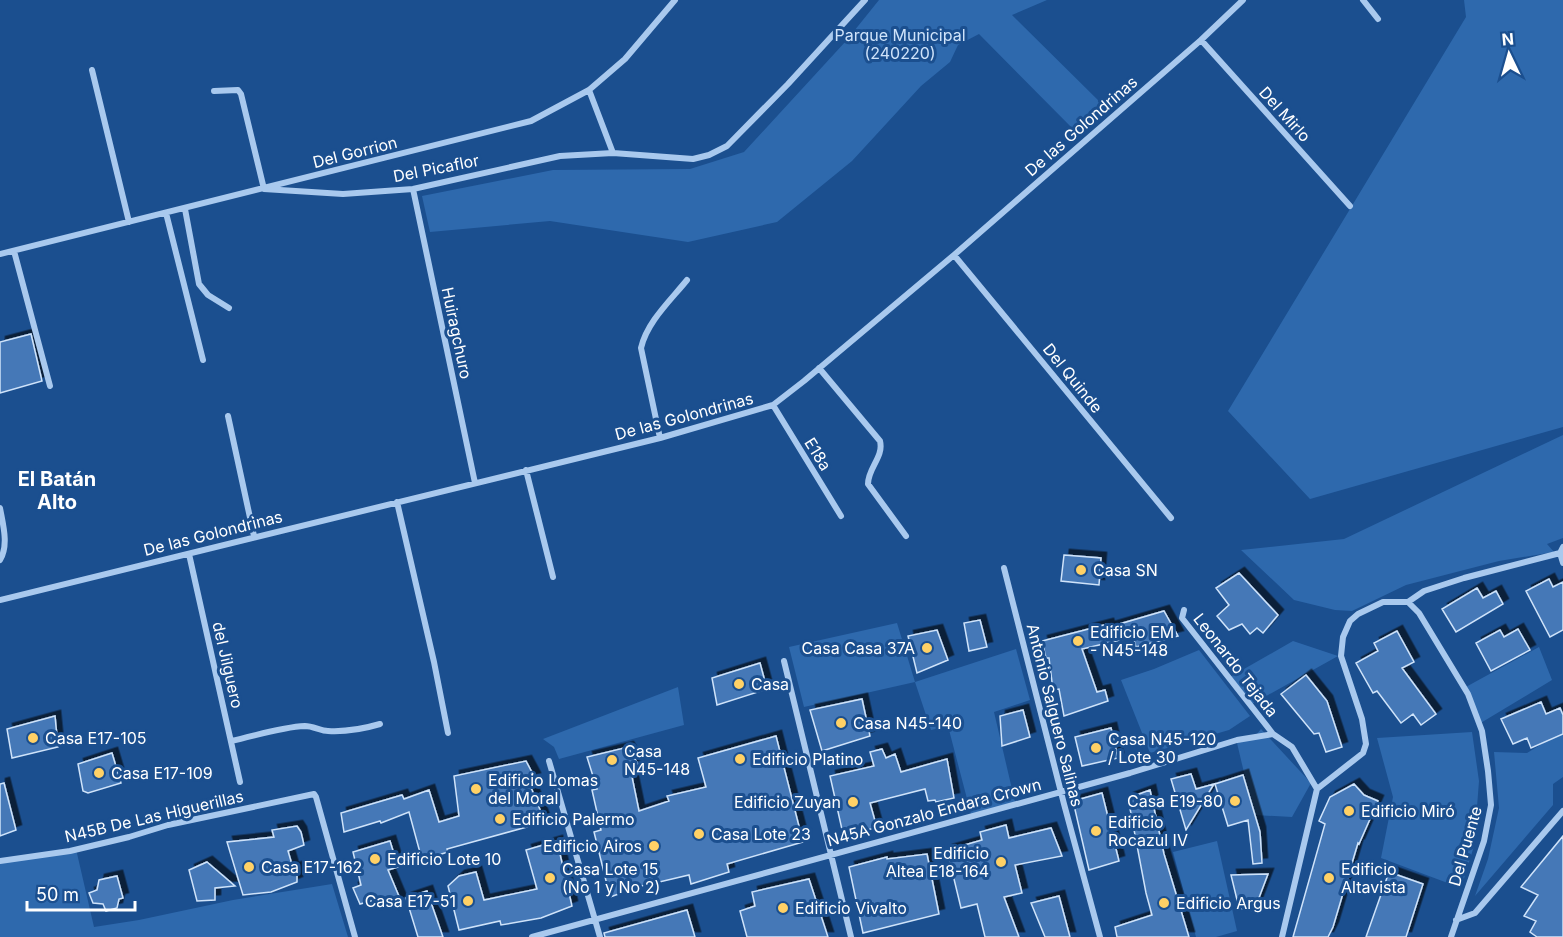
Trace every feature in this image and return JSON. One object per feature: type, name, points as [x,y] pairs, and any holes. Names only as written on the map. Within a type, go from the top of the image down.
[{"type":"street","name":"Del Gorrion","points":[[0,254],[531,121],[589,90],[625,59],[675,0]]},
{"type":"street","name":"Del Picaflor","points":[[264,189],[343,194],[413,189],[560,156],[613,153],[693,159],[709,155],[727,146],[865,0]]},
{"type":"street","name":"De las Golondrinas","points":[[0,600],[660,438],[772,405],[954,255],[1201,40],[1243,0]]},
{"type":"street","points":[[1363,0],[1378,19]]},
{"type":"street","name":"Del Mirlo","points":[[1201,40],[1350,206]]},
{"type":"street","points":[[92,70],[129,222]]},
{"type":"street","points":[[214,91],[238,90],[241,94],[264,189]]},
{"type":"street","points":[[589,90],[613,153]]},
{"type":"street","name":"Huiragchuro","points":[[413,189],[475,483]]},
{"type":"street","points":[[185,209],[199,284],[208,295],[229,308]]},
{"type":"street","points":[[166,213],[203,360]]},
{"type":"street","points":[[14,251],[50,386]]},
{"type":"street","name":"Del Quinde","points":[[954,255],[1171,518]]},
{"type":"street","points":[[660,438],[641,348],[644,335],[687,280]]},
{"type":"street","points":[[819,368],[880,441],[880,453],[868,484],[906,536]]},
{"type":"street","name":"E18a","points":[[772,405],[841,516]]},
{"type":"street","points":[[228,416],[254,536]]},
{"type":"street","points":[[526,470],[553,577]]},
{"type":"street","points":[[397,502],[448,733]]},
{"type":"street","points":[[0,508],[5,552],[0,560]]},
{"type":"street","points":[[1281,936],[1299,874],[1310,813],[1317,789],[1363,753],[1366,744],[1362,719],[1341,656],[1343,637],[1350,621],[1358,614],[1383,602],[1408,602],[1424,591],[1561,550],[1563,563]]},
{"type":"street","name":"del Jilguero","points":[[189,554],[240,782]]},
{"type":"street","name":"Antonio Salguero Salinas","points":[[1004,568],[1100,937]]},
{"type":"street","name":"Del Puente","points":[[1408,602],[1419,613],[1468,694],[1482,731],[1488,771],[1491,805],[1484,841],[1451,937]]},
{"type":"street","name":"Leonardo Tejada","points":[[1184,610],[1182,618],[1273,734],[1292,747],[1317,789]]},
{"type":"street","points":[[784,661],[851,937]]},
{"type":"street","points":[[231,741],[297,727],[308,726],[336,731],[354,730],[380,724]]},
{"type":"street","name":"N45A Gonzalo Endara Crown","points":[[532,937],[1130,773],[1237,740],[1273,734]]},
{"type":"street","points":[[549,761],[600,937]]},
{"type":"street","name":"N45B De Las Higuerillas","points":[[0,861],[70,851],[168,825],[314,794],[355,937]]},
{"type":"street","points":[[1456,920],[1475,913],[1563,811]]},
{"type":"green space","name":"Parque Municipal (240220)","points":[[879,0],[1047,0],[1012,15],[1105,107],[1077,133],[979,34],[958,45],[950,62],[921,86],[852,161],[777,222],[688,242],[550,221],[430,232],[422,196],[553,170],[690,169],[744,152],[846,41]]},
{"type":"green space","points":[[1464,0],[1563,0],[1563,427],[1310,499],[1228,411],[1466,17]]},
{"type":"green space","points":[[1563,435],[1563,538],[1547,544],[1554,552],[1499,561],[1406,585],[1352,611],[1335,610],[1294,600],[1241,550],[1344,539]]},
{"type":"green space","points":[[897,623],[915,682],[804,707],[789,647]]},
{"type":"green space","points":[[1293,641],[1338,656],[1252,704],[1230,677]]},
{"type":"green space","points":[[1539,647],[1552,680],[1479,724],[1464,688]]},
{"type":"green space","points":[[1016,649],[1030,700],[994,712],[1015,802],[971,814],[948,726],[931,730],[915,682]]},
{"type":"green space","points":[[1199,650],[1250,716],[1229,730],[1150,753],[1121,680]]},
{"type":"green space","points":[[678,687],[684,725],[559,759],[554,747],[543,739]]},
{"type":"green space","points":[[1261,729],[1311,783],[1292,817],[1254,815],[1237,743],[1256,735]]},
{"type":"green space","points":[[1563,731],[1563,777],[1553,784],[1553,805],[1475,896],[1488,859],[1499,808],[1494,752],[1527,753]]},
{"type":"green space","points":[[1472,732],[1479,781],[1474,846],[1461,888],[1381,858],[1393,797],[1377,738]]},
{"type":"green space","points":[[1217,841],[1237,931],[1216,937],[1196,937],[1173,852]]},
{"type":"green space","points":[[76,849],[94,927],[233,900],[332,884],[348,937],[0,937],[0,863]]},
{"type":"building","points":[[31,334],[42,381],[0,393],[0,342]]},
{"type":"building","name":"Casa SN","points":[[1064,555],[1101,558],[1099,585],[1061,581]]},
{"type":"building","points":[[1239,573],[1278,615],[1263,633],[1257,628],[1250,634],[1242,624],[1229,630],[1217,616],[1229,605],[1216,588]]},
{"type":"building","points":[[1549,579],[1553,587],[1563,582],[1563,630],[1550,637],[1526,591]]},
{"type":"building","points":[[1477,588],[1483,598],[1496,591],[1503,604],[1456,632],[1442,609]]},
{"type":"building","points":[[1164,611],[1178,636],[1136,647],[1133,637],[1082,649],[1097,692],[1105,690],[1108,701],[1064,716],[1059,689],[1053,690],[1049,658],[1046,658],[1042,641],[1108,624],[1109,627]]},
{"type":"building","points":[[980,620],[987,647],[969,651],[964,623]]},
{"type":"building","points":[[1518,629],[1530,650],[1491,671],[1476,643],[1500,630],[1504,637]]},
{"type":"building","name":"Casa Casa 37A","points":[[937,630],[948,660],[917,673],[908,636]]},
{"type":"building","points":[[1397,631],[1414,662],[1402,668],[1436,714],[1421,725],[1413,714],[1401,723],[1377,691],[1373,693],[1356,663],[1378,651],[1374,643]]},
{"type":"building","name":"Casa","points":[[760,663],[767,689],[717,705],[712,678]]},
{"type":"building","points":[[1306,675],[1327,701],[1342,747],[1326,752],[1319,733],[1314,734],[1281,694]]},
{"type":"building","name":"Casa N45-140","points":[[862,699],[870,736],[822,751],[810,710]]},
{"type":"building","points":[[1541,702],[1546,714],[1560,708],[1563,715],[1563,734],[1531,748],[1527,738],[1513,744],[1501,719]]},
{"type":"building","points":[[1023,710],[1030,737],[1002,746],[1000,716]]},
{"type":"building","name":"Casa E17-105","points":[[55,716],[58,747],[12,758],[7,729]]},
{"type":"building","name":"Casa N45-120 / Lote 30","points":[[1111,728],[1118,758],[1082,766],[1075,737]]},
{"type":"building","points":[[776,736],[803,842],[727,864],[729,872],[691,884],[689,875],[650,883],[610,897],[594,832],[601,830],[592,790],[597,789],[587,757],[628,747],[638,764],[630,767],[639,811],[669,801],[667,796],[706,787],[698,758]]},
{"type":"building","points":[[882,749],[886,758],[895,754],[901,772],[947,759],[954,798],[936,802],[935,800],[928,801],[925,789],[870,803],[877,828],[843,834],[830,776],[874,766],[870,752]]},
{"type":"building","name":"Casa E17-109","points":[[112,753],[121,783],[88,793],[83,791],[78,764]]},
{"type":"building","points":[[526,761],[535,778],[528,780],[545,822],[447,849],[448,852],[422,860],[409,812],[381,823],[380,821],[344,832],[341,813],[402,795],[404,799],[429,790],[439,822],[459,816],[454,776]]},
{"type":"building","points":[[1191,774],[1196,789],[1214,784],[1186,830],[1171,779]]},
{"type":"building","name":"Casa E19-80","points":[[1243,775],[1260,832],[1262,863],[1253,864],[1248,820],[1228,826],[1215,784]]},
{"type":"building","points":[[4,783],[16,830],[0,836],[0,784]]},
{"type":"building","points":[[1354,784],[1364,795],[1378,801],[1358,843],[1333,927],[1328,937],[1293,937],[1325,824],[1319,821],[1330,797]]},
{"type":"building","points":[[1150,790],[1164,854],[1189,937],[1117,937],[1115,927],[1152,915],[1128,798]]},
{"type":"building","name":"Edificio Rocazul IV","points":[[1102,793],[1119,861],[1089,870],[1073,801]]},
{"type":"building","points":[[1006,825],[1009,838],[1051,828],[1062,856],[1015,865],[1022,893],[1004,897],[1019,937],[985,937],[977,904],[961,908],[947,850],[982,840],[980,832]]},
{"type":"building","points":[[297,826],[304,845],[288,851],[293,868],[297,867],[297,882],[271,892],[243,895],[227,842],[274,837],[272,830]]},
{"type":"building","points":[[1563,836],[1563,937],[1537,937],[1530,932],[1536,921],[1524,916],[1538,895],[1521,887]]},
{"type":"building","points":[[390,841],[398,867],[388,870],[401,901],[381,908],[378,899],[360,904],[353,888],[361,885],[353,852]]},
{"type":"building","points":[[557,841],[572,906],[541,918],[501,925],[500,921],[459,930],[448,886],[459,876],[476,872],[484,900],[537,889],[526,850]]},
{"type":"building","points":[[927,854],[939,914],[863,933],[849,867],[887,857],[887,859]]},
{"type":"building","points":[[207,862],[235,886],[215,888],[215,900],[197,901],[189,870]]},
{"type":"building","points":[[1389,872],[1423,884],[1406,937],[1366,937]]},
{"type":"building","points":[[1268,874],[1254,911],[1239,908],[1231,875]]},
{"type":"building","points":[[117,876],[123,898],[119,899],[117,908],[106,911],[103,904],[93,903],[89,893],[97,890],[99,880]]},
{"type":"building","name":"Edificio Vivalto","points":[[809,879],[828,937],[747,937],[740,911],[755,906],[752,892]]},
{"type":"building","points":[[427,891],[443,937],[418,937],[406,898]]},
{"type":"building","points":[[1059,896],[1070,937],[1045,937],[1031,903]]},
{"type":"building","points":[[687,910],[695,937],[605,937],[604,933]]},
{"type":"place","name":"Casa SN","points":[[1081,570]]},
{"type":"place","name":"Edificio EM - N45-148","points":[[1078,641]]},
{"type":"place","name":"Casa Casa 37A","points":[[927,648]]},
{"type":"place","name":"Casa","points":[[739,684]]},
{"type":"place","name":"Casa N45-140","points":[[841,723]]},
{"type":"place","name":"Casa E17-105","points":[[33,738]]},
{"type":"place","name":"Casa N45-120 / Lote 30","points":[[1096,748]]},
{"type":"place","name":"Edificio Platino","points":[[740,759]]},
{"type":"place","name":"Casa N45-148","points":[[612,760]]},
{"type":"place","name":"Casa E17-109","points":[[99,773]]},
{"type":"place","name":"Edificio Lomas del Moral","points":[[476,789]]},
{"type":"place","name":"Casa E19-80","points":[[1235,801]]},
{"type":"place","name":"Edificio Zuyan","points":[[853,802]]},
{"type":"place","name":"Edificio Miró","points":[[1349,811]]},
{"type":"place","name":"Edificio Palermo","points":[[500,819]]},
{"type":"place","name":"Edificio Rocazul IV","points":[[1096,831]]},
{"type":"place","name":"Casa Lote 23","points":[[699,834]]},
{"type":"place","name":"Edificio Airos","points":[[654,846]]},
{"type":"place","name":"Edificio Lote 10","points":[[375,859]]},
{"type":"place","name":"Edificio Altea E18-164","points":[[1001,862]]},
{"type":"place","name":"Casa E17-162","points":[[249,867]]},
{"type":"place","name":"Casa Lote 15 (No 1 y No 2)","points":[[550,878]]},
{"type":"place","name":"Edificio Altavista","points":[[1329,878]]},
{"type":"place","name":"Casa E17-51","points":[[468,901]]},
{"type":"place","name":"Edificio Argus","points":[[1164,903]]},
{"type":"place","name":"Edificio Vivalto","points":[[783,908]]},
{"type":"district","name":"El Batán Alto","points":[[57,490]]}]
